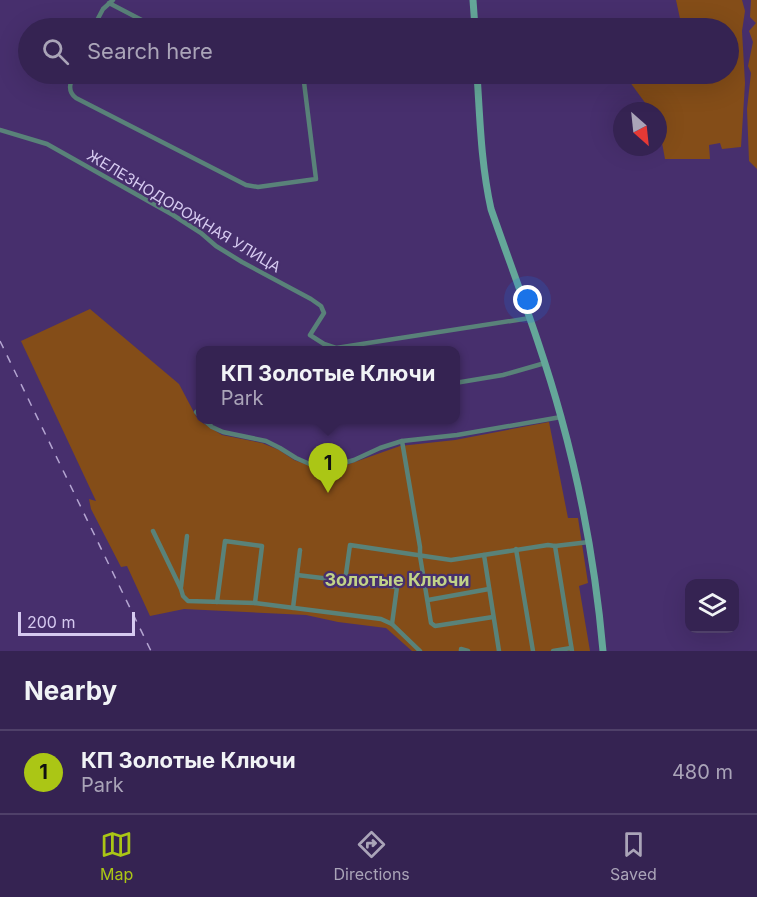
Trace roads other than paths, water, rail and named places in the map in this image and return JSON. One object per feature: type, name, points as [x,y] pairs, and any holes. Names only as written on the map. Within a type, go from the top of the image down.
[{"type":"street","points":[[473,0],[474,18]]},
{"type":"street","points":[[98,18],[111,2],[139,18]]},
{"type":"street","points":[[71,84],[71,92],[76,98],[253,187],[316,179],[304,84]]},
{"type":"street","points":[[478,84],[486,187],[491,209],[530,318],[561,417],[589,542],[603,651]]},
{"type":"street","name":"ЖЕЛЕЗНОДОРОЖНАЯ УЛИЦА","points":[[0,130],[47,144],[174,216],[242,262],[311,299],[321,306],[324,313],[310,335],[324,344]]},
{"type":"street","points":[[355,346],[530,318]]},
{"type":"street","points":[[324,344],[329,346]]},
{"type":"street","points":[[460,382],[503,375],[545,363]]},
{"type":"street","points":[[209,424],[223,432],[266,441],[312,465],[336,465],[402,441],[457,435],[561,417]]},
{"type":"street","points":[[402,441],[431,623],[435,626],[494,617]]},
{"type":"street","points":[[153,531],[183,596],[188,601],[255,603],[381,619],[392,624],[420,651]]},
{"type":"street","points":[[180,589],[187,536]]},
{"type":"street","points":[[217,602],[225,541],[262,546],[255,603]]},
{"type":"street","points":[[345,581],[350,545],[451,560],[516,549],[589,542]]},
{"type":"street","points":[[553,651],[571,650],[555,546]]},
{"type":"street","points":[[516,549],[533,651]]},
{"type":"street","points":[[293,608],[300,550]]},
{"type":"street","points":[[484,555],[499,651]]},
{"type":"street","points":[[297,575],[397,587],[392,624]]},
{"type":"street","points":[[428,600],[489,589]]},
{"type":"street","points":[[461,650],[468,651]]},
{"type":"railway","points":[[0,341],[151,651]]},
{"type":"place","name":"КП Золотые Ключи","points":[[328,493]]},
{"type":"district","name":"Золотые Ключи","points":[[397,579]]}]
